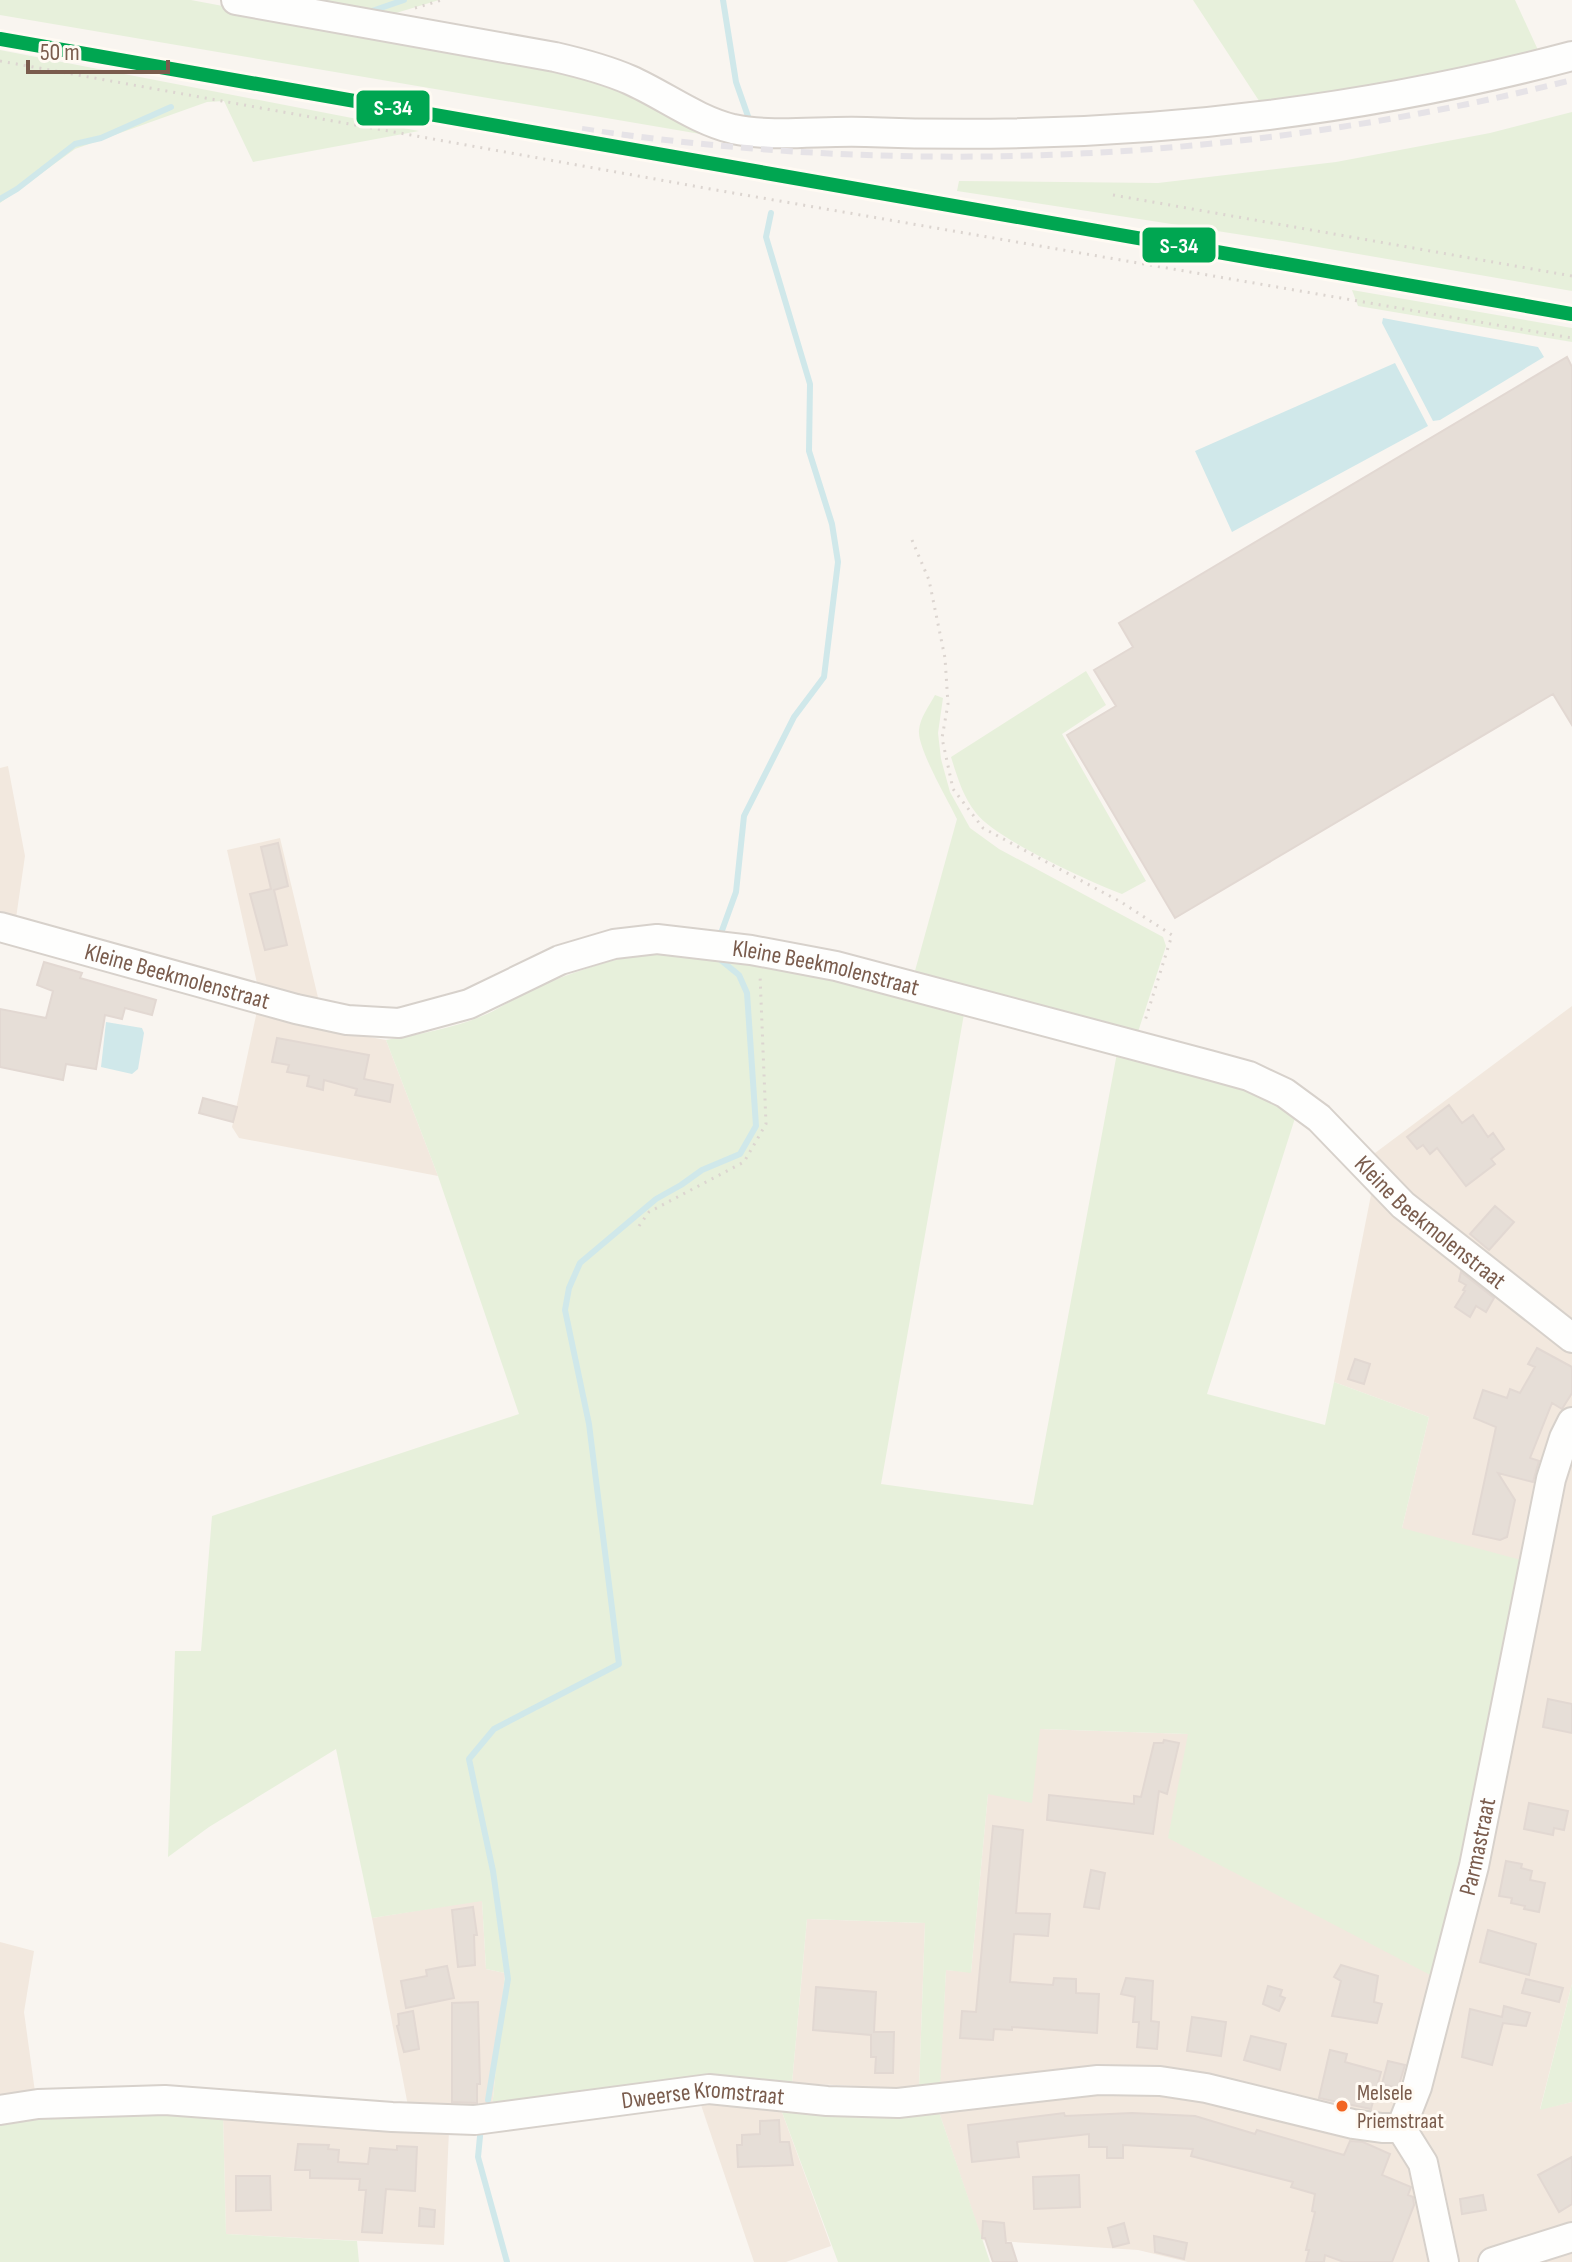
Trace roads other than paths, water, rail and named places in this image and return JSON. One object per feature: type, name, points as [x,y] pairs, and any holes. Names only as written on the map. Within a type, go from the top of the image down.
[{"type":"street","points":[[236,0],[555,57],[600,68],[710,122],[735,129],[778,133],[843,131],[953,135],[1160,127],[1357,103],[1572,56]]},
{"type":"street","name":"Kleine Beekmolenstraat","points":[[0,927],[296,1009],[347,1020],[399,1023],[469,1004],[560,960],[614,944],[657,939],[759,951],[836,966],[1249,1076],[1285,1093],[1319,1118],[1403,1205],[1572,1338]]},
{"type":"street","name":"Parmastraat","points":[[1401,2128],[1417,2087],[1474,1866],[1551,1479],[1572,1422]]},
{"type":"street","name":"Dweerse Kromstraat","points":[[0,2110],[38,2104],[165,2100],[475,2120],[709,2089],[827,2101],[898,2103],[1098,2080],[1160,2081],[1206,2088],[1353,2124],[1401,2128]]},
{"type":"street","points":[[1401,2128],[1423,2163],[1444,2262]]},
{"type":"street","points":[[1493,2262],[1572,2237]]},
{"type":"water","points":[[1383,318],[1538,347],[1544,357],[1440,420],[1433,421],[1382,323]]},
{"type":"water","points":[[1395,363],[1428,426],[1232,532],[1195,451]]},
{"type":"water","points":[[106,1022],[142,1028],[144,1033],[138,1069],[132,1074],[101,1067]]},
{"type":"waterway","points":[[369,12],[404,0]]},
{"type":"waterway","points":[[723,0],[736,82],[750,122]]},
{"type":"waterway","points":[[0,199],[75,144],[101,138],[171,107]]},
{"type":"waterway","points":[[720,936],[736,892],[744,816],[794,717],[824,677],[838,562],[832,524],[809,451],[810,384],[766,237],[771,213]]},
{"type":"waterway","points":[[488,2100],[508,1979],[493,1871],[469,1759],[494,1729],[619,1664],[589,1424],[565,1310],[569,1288],[580,1263],[656,1199],[702,1170],[740,1154],[756,1126],[747,993],[739,975],[717,957]]},
{"type":"waterway","points":[[481,2126],[478,2157],[507,2262]]},
{"type":"railway","points":[[582,129],[706,144],[831,154],[955,157],[1079,154],[1203,144],[1327,129],[1450,108],[1572,80]]},
{"type":"place","name":"Melsele Priemstraat","points":[[1342,2106]]}]
